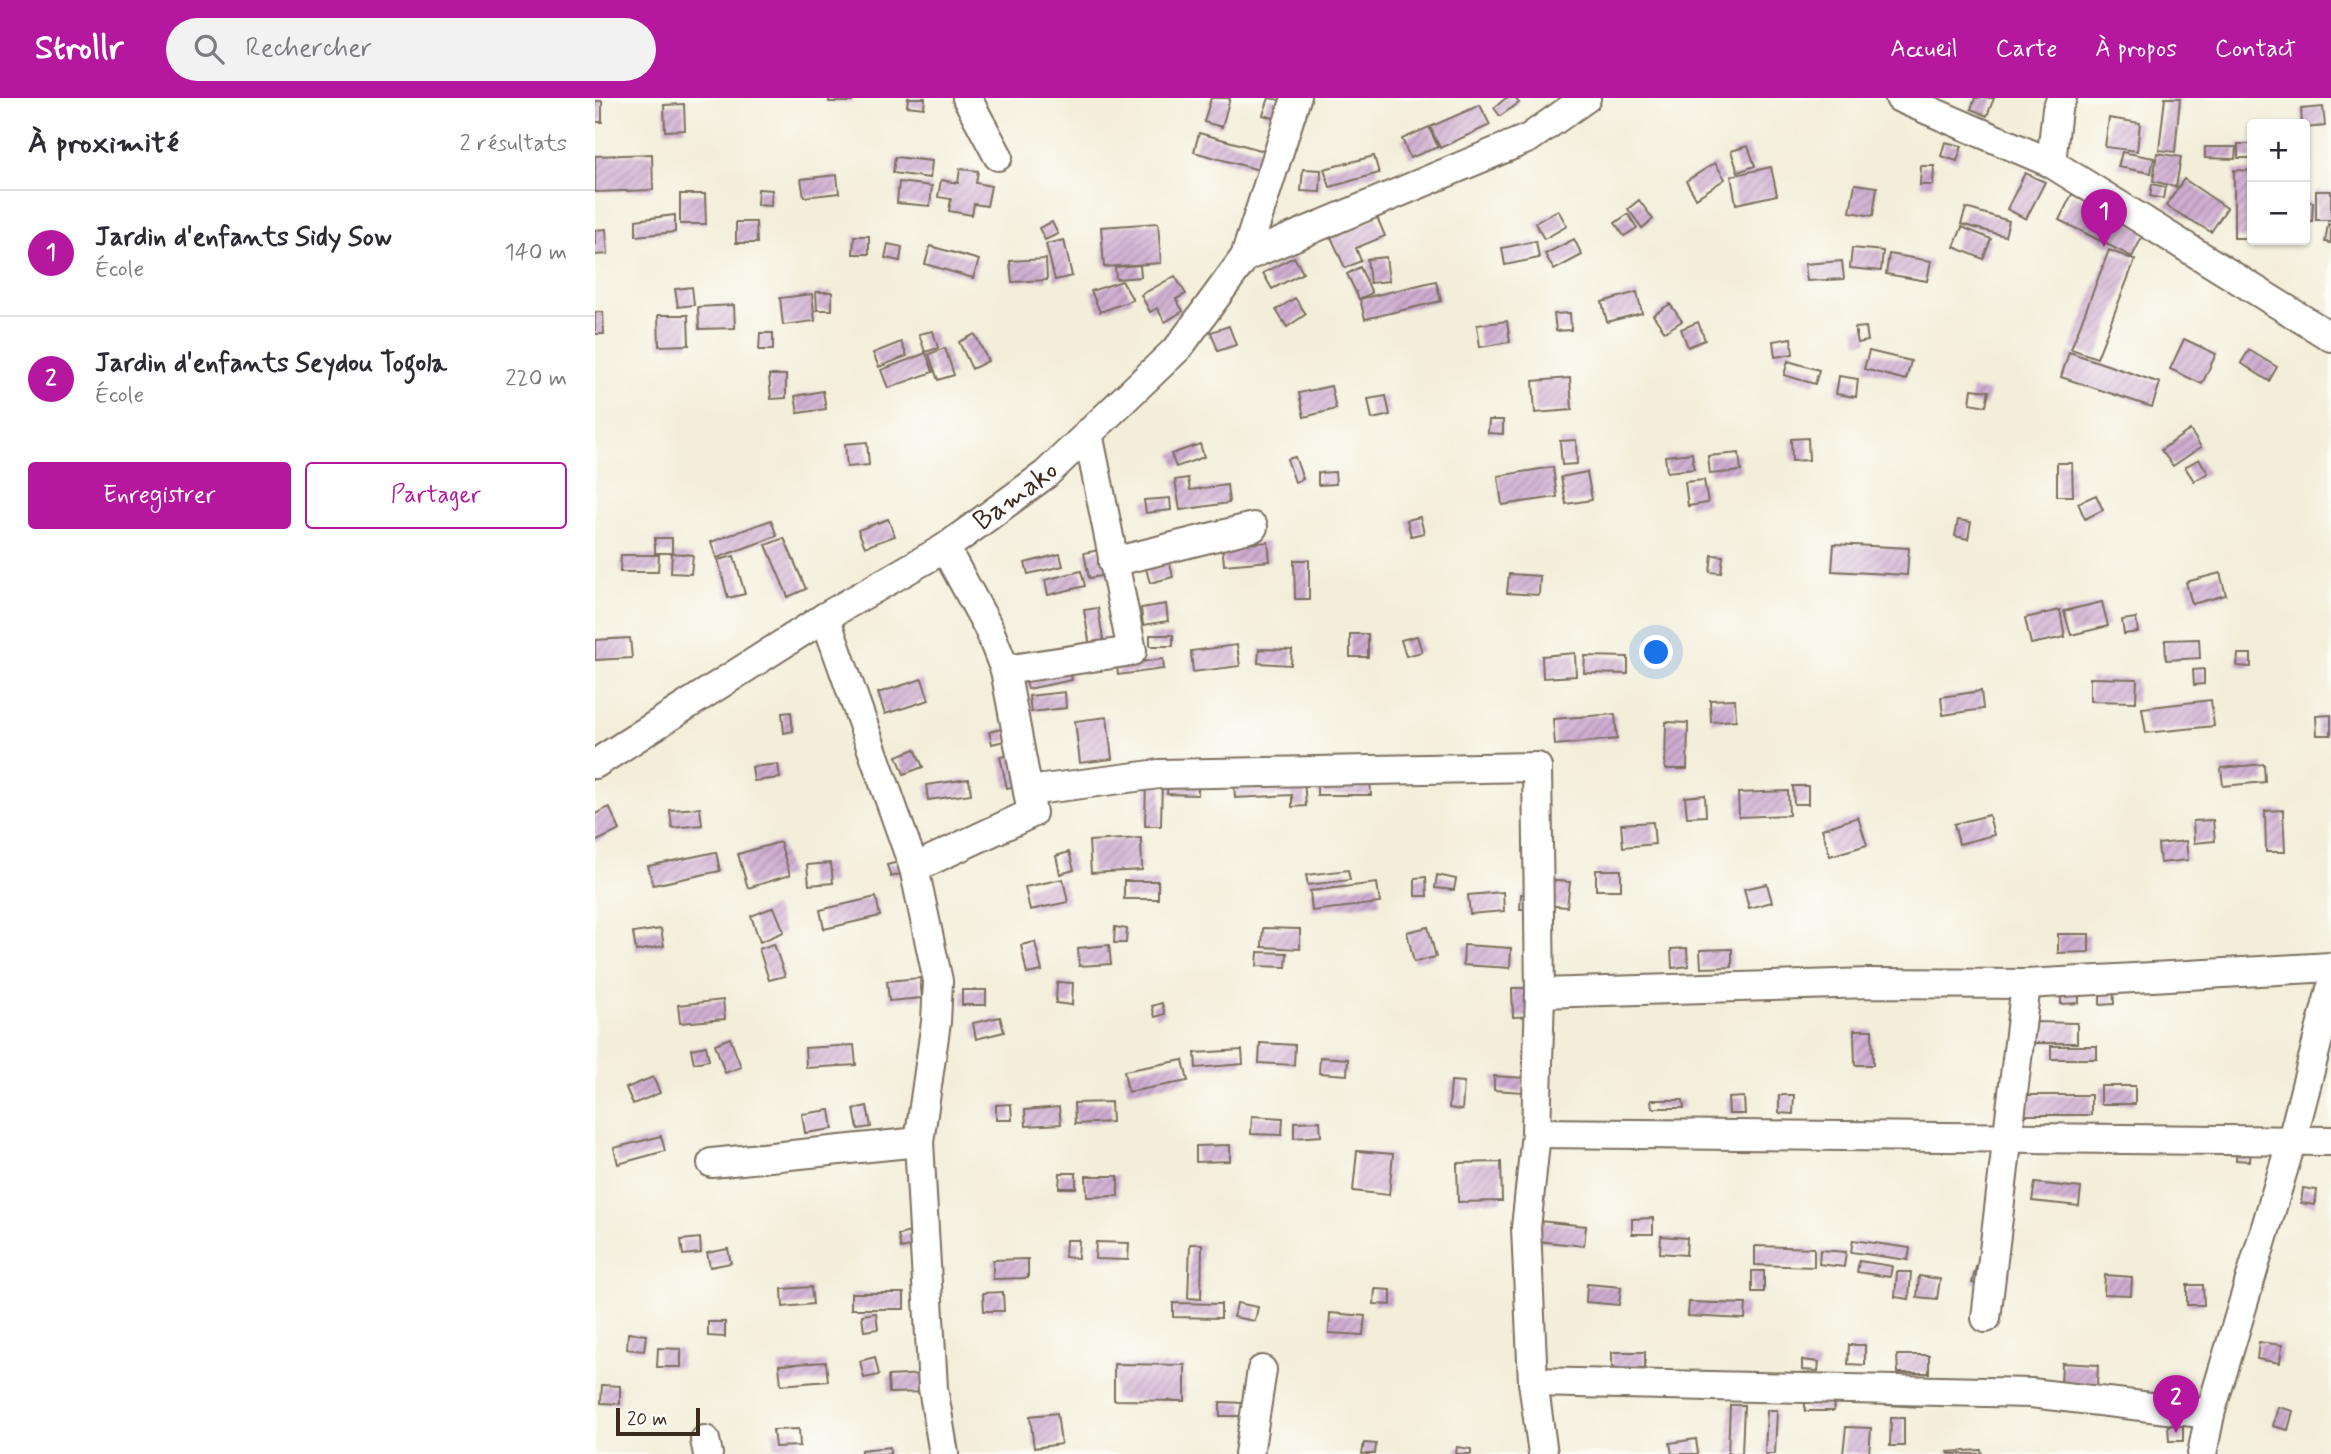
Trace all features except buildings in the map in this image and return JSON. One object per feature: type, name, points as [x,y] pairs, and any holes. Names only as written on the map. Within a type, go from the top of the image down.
[{"type":"street","points":[[967,98],[998,156]]},
{"type":"street","name":"Bamako","points":[[595,764],[825,617],[945,548],[1046,474],[1179,347],[1245,257],[1296,98]]},
{"type":"street","points":[[1245,257],[1529,138],[1586,98]]},
{"type":"street","points":[[1900,98],[2050,163],[2331,337]]},
{"type":"street","points":[[2050,163],[2057,109],[2062,98]]},
{"type":"street","points":[[1005,670],[1132,651],[1088,433]]},
{"type":"street","points":[[1113,562],[1253,527]]},
{"type":"street","points":[[914,868],[1033,813],[1005,670],[988,627],[945,548]]},
{"type":"street","points":[[825,617],[914,868],[938,981],[936,1022],[919,1142],[933,1388],[944,1454]]},
{"type":"street","points":[[1028,791],[1159,774],[1537,766],[1540,993],[1536,1133],[1526,1228],[1533,1382],[1543,1454]]},
{"type":"street","points":[[1540,993],[1870,984],[2026,984],[2331,967]]},
{"type":"street","points":[[1986,1318],[2026,984]]},
{"type":"street","points":[[2201,1454],[2210,1414],[2292,1140],[2331,989]]},
{"type":"street","points":[[1536,1133],[2331,1141]]},
{"type":"street","points":[[712,1163],[919,1142]]},
{"type":"street","points":[[1249,1454],[1262,1370]]},
{"type":"street","points":[[1533,1382],[2031,1393],[2210,1414]]},
{"type":"place","name":"Jardin d'enfants Sidy Sow","points":[[2104,247]]},
{"type":"place","name":"Jardin d'enfants Seydou Togola","points":[[2176,1433]]}]
